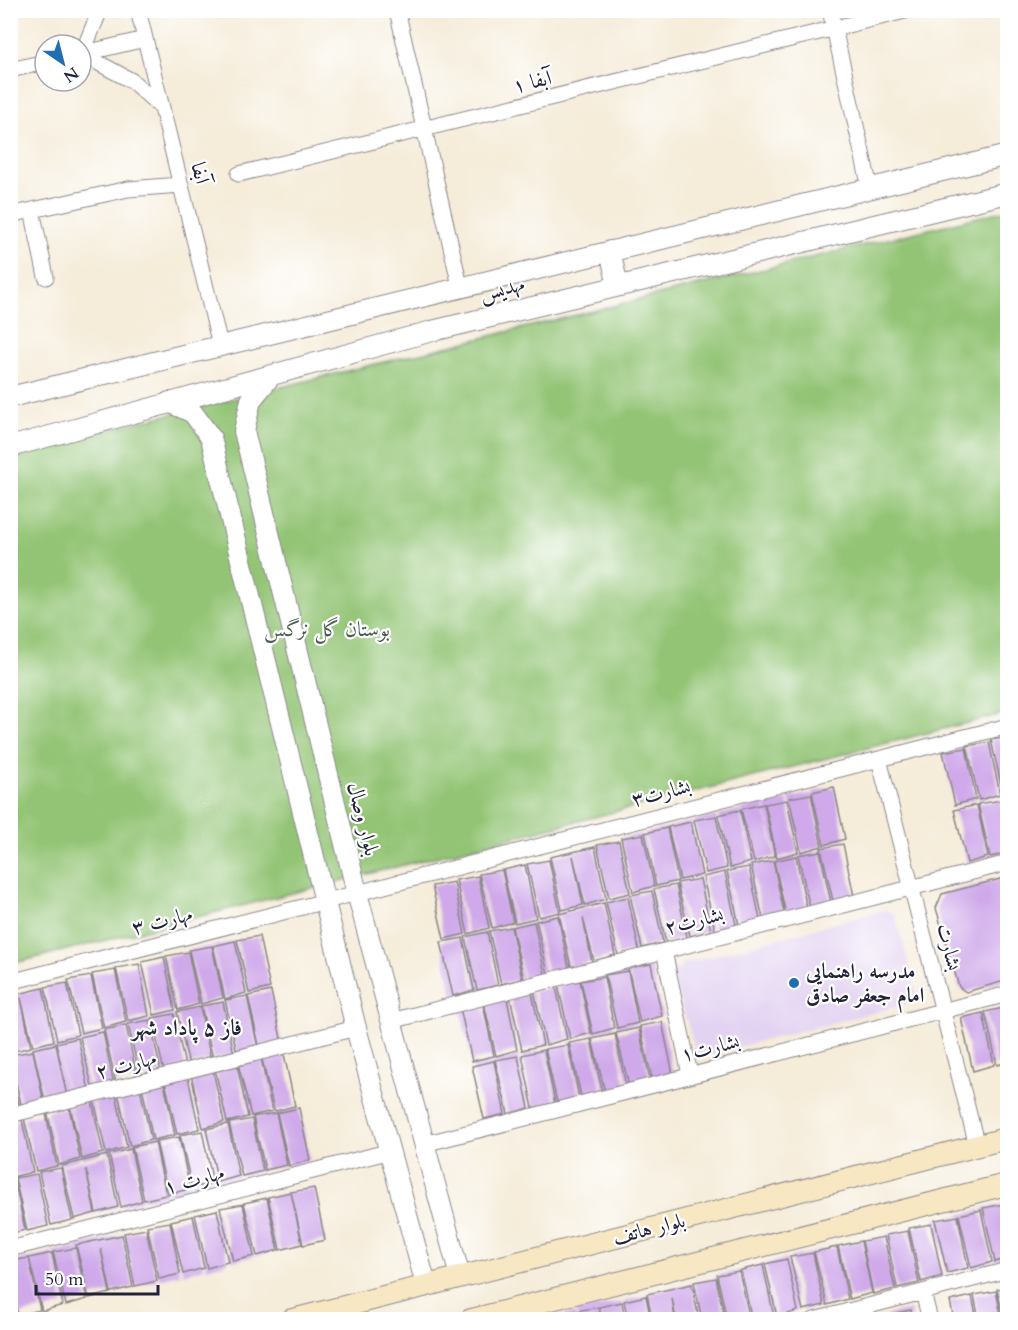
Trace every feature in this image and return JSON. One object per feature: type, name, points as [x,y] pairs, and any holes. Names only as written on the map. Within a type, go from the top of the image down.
[{"type":"main road","name":"بلوار هاتف","points":[[291,1320],[1008,1138]]},
{"type":"main road","name":"بلوار هاتف","points":[[470,1320],[1008,1184]]},
{"type":"street","points":[[90,33],[100,10]]},
{"type":"street","name":"آبفا","points":[[138,10],[220,345]]},
{"type":"street","points":[[397,10],[459,286]]},
{"type":"street","points":[[830,10],[870,188]]},
{"type":"street","name":"آبفا ۱","points":[[239,174],[909,10]]},
{"type":"street","points":[[93,51],[145,39]]},
{"type":"street","points":[[93,60],[132,81],[162,108]]},
{"type":"street","points":[[10,70],[33,65]]},
{"type":"street","name":"مهدیس","points":[[10,397],[459,286],[1008,155]]},
{"type":"street","points":[[10,215],[128,189],[182,185]]},
{"type":"street","name":"مهدیس","points":[[10,447],[432,331],[1008,193]]},
{"type":"street","points":[[32,210],[46,277]]},
{"type":"street","points":[[610,251],[618,286]]},
{"type":"street","name":"بلوار وصال","points":[[270,377],[251,400],[244,431],[357,893],[460,1277]]},
{"type":"street","points":[[169,402],[193,413],[207,428],[211,438],[387,1152],[426,1285]]},
{"type":"street","name":"بشارت۳","points":[[324,901],[1008,726]]},
{"type":"street","name":"بشارت","points":[[879,759],[977,1146]]},
{"type":"street","name":"بشارت۲","points":[[391,1021],[1008,863]]},
{"type":"street","name":"مهارت ۳","points":[[10,982],[324,901]]},
{"type":"street","points":[[664,951],[690,1075]]},
{"type":"street","name":"بشارت۱","points":[[424,1144],[1008,994]]},
{"type":"street","name":"مهارت ۲","points":[[10,1115],[356,1028]]},
{"type":"street","name":"مهارت ۱","points":[[10,1249],[387,1152]]},
{"type":"street","points":[[814,1320],[1008,1270]]},
{"type":"street","points":[[923,1292],[930,1320]]},
{"type":"shaded area","name":"مدرسه راهنمایی امام جعفر صادق","points":[[885,910],[895,914],[917,994],[910,1003],[703,1056],[696,1051],[664,951],[678,972],[682,964]]},
{"type":"green space","name":"بوستان گل نرگس","points":[[1007,210],[1007,713],[11,964],[11,453]]},
{"type":"building","points":[[1008,737],[1008,792],[1003,793],[991,740]]},
{"type":"building","points":[[989,742],[1000,794],[979,800],[967,746]]},
{"type":"building","points":[[966,748],[976,799],[955,805],[943,752]]},
{"type":"building","points":[[834,787],[845,839],[824,845],[812,792]]},
{"type":"building","points":[[811,794],[822,846],[801,852],[789,798]]},
{"type":"building","points":[[1008,797],[1008,817],[1007,817],[1002,798]]},
{"type":"building","points":[[787,800],[798,852],[777,858],[765,804]]},
{"type":"building","points":[[1001,800],[1008,832],[1008,853],[990,857],[978,804]]},
{"type":"building","points":[[764,804],[775,856],[754,862],[741,809]]},
{"type":"building","points":[[977,805],[988,857],[967,863],[954,810]]},
{"type":"building","points":[[740,810],[751,862],[730,868],[718,815]]},
{"type":"building","points":[[716,816],[727,868],[706,873],[694,820]]},
{"type":"building","points":[[691,822],[702,875],[680,880],[668,827]]},
{"type":"building","points":[[667,828],[678,881],[656,886],[645,833]]},
{"type":"building","points":[[643,834],[654,886],[633,892],[621,838]]},
{"type":"building","points":[[619,841],[630,893],[609,898],[597,845]]},
{"type":"building","points":[[843,844],[854,896],[833,901],[821,848]]},
{"type":"building","points":[[595,847],[606,899],[585,905],[573,856],[583,905],[562,910],[550,857]]},
{"type":"building","points":[[820,851],[831,903],[810,908],[798,855]]},
{"type":"building","points":[[796,856],[807,909],[786,914],[774,861]]},
{"type":"building","points":[[549,860],[560,912],[539,917],[527,864]]},
{"type":"building","points":[[773,861],[784,913],[763,919],[751,865]]},
{"type":"building","points":[[525,865],[536,918],[515,923],[503,870]]},
{"type":"building","points":[[749,867],[760,919],[739,925],[727,871]]},
{"type":"building","points":[[502,870],[513,922],[492,928],[479,874]]},
{"type":"building","points":[[725,872],[736,925],[715,930],[703,877]]},
{"type":"building","points":[[478,876],[489,928],[468,934],[456,880]]},
{"type":"building","points":[[1008,877],[1008,980],[966,992],[959,987],[936,908],[942,894]]},
{"type":"building","points":[[700,879],[711,931],[690,936],[677,883]]},
{"type":"building","points":[[454,882],[465,934],[444,939],[432,886]]},
{"type":"building","points":[[676,885],[687,937],[666,943],[654,889]]},
{"type":"building","points":[[652,891],[663,943],[642,948],[630,895]]},
{"type":"building","points":[[628,897],[639,950],[618,955],[606,902]]},
{"type":"building","points":[[604,903],[615,955],[594,961],[583,918],[592,962],[571,967],[559,914]]},
{"type":"building","points":[[558,916],[569,968],[548,974],[536,921]]},
{"type":"building","points":[[534,922],[545,974],[524,980],[512,927]]},
{"type":"building","points":[[511,927],[522,979],[501,984],[489,931]]},
{"type":"building","points":[[487,932],[498,985],[477,990],[465,937]]},
{"type":"building","points":[[259,936],[270,988],[249,993],[237,940]]},
{"type":"building","points":[[463,938],[474,990],[453,996],[441,942]]},
{"type":"building","points":[[235,941],[246,993],[225,999],[213,946]]},
{"type":"building","points":[[212,946],[223,998],[201,1004],[189,950]]},
{"type":"building","points":[[188,952],[199,1004],[178,1010],[166,956]]},
{"type":"building","points":[[164,957],[175,1010],[154,1015],[142,962]]},
{"type":"building","points":[[139,964],[149,1016],[128,1021],[116,968]]},
{"type":"building","points":[[651,964],[662,1016],[640,1022],[628,968]]},
{"type":"building","points":[[115,970],[126,1022],[104,1028],[92,974]]},
{"type":"building","points":[[628,971],[638,1023],[617,1028],[605,975]]},
{"type":"building","points":[[91,976],[102,1028],[81,1033],[68,980]]},
{"type":"building","points":[[604,977],[614,1028],[593,1034],[581,981]]},
{"type":"building","points":[[580,981],[591,1033],[570,1039],[558,985]]},
{"type":"building","points":[[67,983],[78,1035],[57,1040],[45,987]]},
{"type":"building","points":[[556,987],[567,1039],[546,1045],[534,991]]},
{"type":"building","points":[[43,988],[54,1041],[33,1046],[21,998],[31,1047],[10,1052],[10,996]]},
{"type":"building","points":[[271,991],[282,1043],[260,1049],[248,996]]},
{"type":"building","points":[[532,993],[543,1045],[522,1050],[510,997]]},
{"type":"building","points":[[247,996],[258,1048],[237,1053],[225,1000]]},
{"type":"building","points":[[507,998],[517,1050],[496,1056],[484,1003]]},
{"type":"building","points":[[223,1002],[234,1054],[213,1059],[201,1006]]},
{"type":"building","points":[[483,1004],[494,1056],[472,1061],[460,1008]]},
{"type":"building","points":[[200,1007],[211,1060],[189,1065],[177,1012]]},
{"type":"building","points":[[1008,1007],[1008,1062],[997,1065],[985,1012]]},
{"type":"building","points":[[983,1013],[994,1065],[973,1071],[961,1018]]},
{"type":"building","points":[[174,1014],[185,1066],[164,1072],[152,1018]]},
{"type":"building","points":[[150,1020],[161,1072],[140,1078],[128,1024]]},
{"type":"building","points":[[662,1022],[673,1074],[652,1079],[640,1026]]},
{"type":"building","points":[[126,1025],[137,1078],[116,1083],[104,1030]]},
{"type":"building","points":[[639,1028],[650,1080],[629,1086],[616,1033]]},
{"type":"building","points":[[103,1032],[114,1085],[93,1090],[80,1037]]},
{"type":"building","points":[[615,1034],[626,1086],[605,1092],[592,1039]]},
{"type":"building","points":[[78,1038],[89,1091],[68,1096],[56,1043]]},
{"type":"building","points":[[591,1039],[602,1091],[581,1096],[569,1043]]},
{"type":"building","points":[[56,1044],[67,1097],[45,1102],[33,1049]]},
{"type":"building","points":[[568,1045],[579,1097],[557,1102],[545,1049]]},
{"type":"building","points":[[544,1050],[555,1103],[533,1108],[522,1055]]},
{"type":"building","points":[[33,1051],[44,1103],[22,1109],[10,1055]]},
{"type":"building","points":[[284,1054],[295,1106],[276,1111],[262,1059]]},
{"type":"building","points":[[518,1056],[529,1108],[508,1114],[495,1060]]},
{"type":"building","points":[[261,1058],[272,1111],[251,1116],[238,1063]]},
{"type":"building","points":[[494,1061],[505,1114],[484,1119],[472,1066]]},
{"type":"building","points":[[237,1065],[248,1117],[227,1122],[215,1069]]},
{"type":"building","points":[[10,1070],[20,1109],[10,1111]]},
{"type":"building","points":[[213,1070],[224,1122],[203,1128],[191,1074]]},
{"type":"building","points":[[188,1077],[199,1129],[177,1134],[165,1081]]},
{"type":"building","points":[[164,1083],[175,1135],[153,1140],[142,1087]]},
{"type":"building","points":[[140,1088],[151,1140],[130,1146],[118,1093]]},
{"type":"building","points":[[116,1095],[127,1147],[106,1153],[94,1100]]},
{"type":"building","points":[[92,1101],[103,1153],[82,1159],[70,1106]]},
{"type":"building","points":[[69,1107],[80,1159],[59,1165],[47,1111]]},
{"type":"building","points":[[299,1108],[310,1160],[289,1166],[277,1113]]},
{"type":"building","points":[[276,1113],[287,1165],[265,1170],[253,1117]]},
{"type":"building","points":[[46,1114],[57,1166],[36,1171],[24,1118]]},
{"type":"building","points":[[252,1119],[263,1171],[242,1176],[229,1123]]},
{"type":"building","points":[[22,1120],[33,1172],[12,1177],[10,1122]]},
{"type":"building","points":[[228,1124],[239,1176],[218,1182],[206,1129]]},
{"type":"building","points":[[202,1131],[213,1183],[192,1188],[180,1135]]},
{"type":"building","points":[[179,1137],[190,1189],[168,1194],[156,1141]]},
{"type":"building","points":[[155,1142],[166,1195],[144,1200],[132,1147]]},
{"type":"building","points":[[131,1149],[142,1201],[121,1207],[109,1154]]},
{"type":"building","points":[[107,1155],[118,1207],[96,1213],[86,1169],[95,1213],[74,1219],[62,1166]]},
{"type":"building","points":[[61,1168],[72,1220],[51,1225],[39,1172]]},
{"type":"building","points":[[37,1174],[48,1226],[27,1231],[15,1178]]},
{"type":"building","points":[[14,1178],[25,1230],[10,1234],[10,1179]]},
{"type":"building","points":[[314,1188],[325,1240],[303,1245],[291,1192]]},
{"type":"building","points":[[291,1192],[302,1244],[280,1250],[268,1197]]},
{"type":"building","points":[[267,1198],[278,1250],[257,1256],[244,1203]]},
{"type":"building","points":[[243,1204],[254,1256],[233,1261],[220,1208]]},
{"type":"building","points":[[1005,1204],[1008,1258],[995,1262],[983,1208]]},
{"type":"building","points":[[217,1210],[228,1262],[207,1268],[195,1215]]},
{"type":"building","points":[[981,1210],[992,1262],[971,1268],[959,1215]]},
{"type":"building","points":[[193,1216],[204,1268],[183,1274],[171,1221]]},
{"type":"building","points":[[958,1216],[968,1268],[947,1273],[935,1220]]},
{"type":"building","points":[[170,1222],[180,1274],[159,1279],[147,1226]]},
{"type":"building","points":[[931,1224],[942,1276],[921,1282],[909,1228]]},
{"type":"building","points":[[146,1229],[157,1281],[135,1286],[124,1233]]},
{"type":"building","points":[[908,1231],[919,1283],[897,1288],[886,1235]]},
{"type":"building","points":[[122,1235],[133,1287],[111,1292],[101,1249],[110,1293],[89,1298],[76,1245]]},
{"type":"building","points":[[884,1237],[895,1289],[873,1294],[862,1241]]},
{"type":"building","points":[[861,1241],[872,1293],[850,1299],[838,1246]]},
{"type":"building","points":[[837,1247],[848,1299],[827,1305],[814,1252]]},
{"type":"building","points":[[76,1248],[87,1299],[66,1305],[53,1252]]},
{"type":"building","points":[[52,1253],[63,1305],[42,1311],[29,1258]]},
{"type":"building","points":[[813,1253],[824,1305],[803,1310],[790,1257]]},
{"type":"building","points":[[29,1258],[40,1310],[18,1315],[10,1281],[10,1261]]},
{"type":"building","points":[[787,1259],[798,1311],[777,1317],[765,1264]]},
{"type":"building","points":[[763,1265],[774,1317],[752,1320],[741,1270]]},
{"type":"building","points":[[739,1271],[750,1320],[727,1320],[717,1275]]},
{"type":"building","points":[[716,1278],[725,1320],[702,1320],[694,1282]]},
{"type":"building","points":[[692,1284],[699,1320],[676,1320],[672,1298],[675,1320],[652,1320],[647,1294]]},
{"type":"building","points":[[1008,1287],[1008,1320],[1004,1320],[997,1289]]},
{"type":"building","points":[[996,1291],[1002,1320],[979,1320],[974,1295]]},
{"type":"building","points":[[10,1295],[16,1316],[10,1317]]},
{"type":"building","points":[[646,1296],[651,1320],[628,1320],[624,1301]]},
{"type":"building","points":[[972,1296],[977,1320],[954,1320],[950,1301]]},
{"type":"building","points":[[622,1302],[625,1320],[602,1320],[599,1307]]},
{"type":"building","points":[[599,1307],[601,1320],[578,1320],[576,1311]]},
{"type":"building","points":[[911,1310],[912,1320],[889,1320],[888,1315]]},
{"type":"building","points":[[575,1313],[576,1320],[553,1320],[553,1317]]},
{"type":"place","name":"مدرسه راهنمایی امام جعفر صادق","points":[[794,983]]},
{"type":"district","name":"فاز ۵ پاداد شهر","points":[[187,1028]]}]
